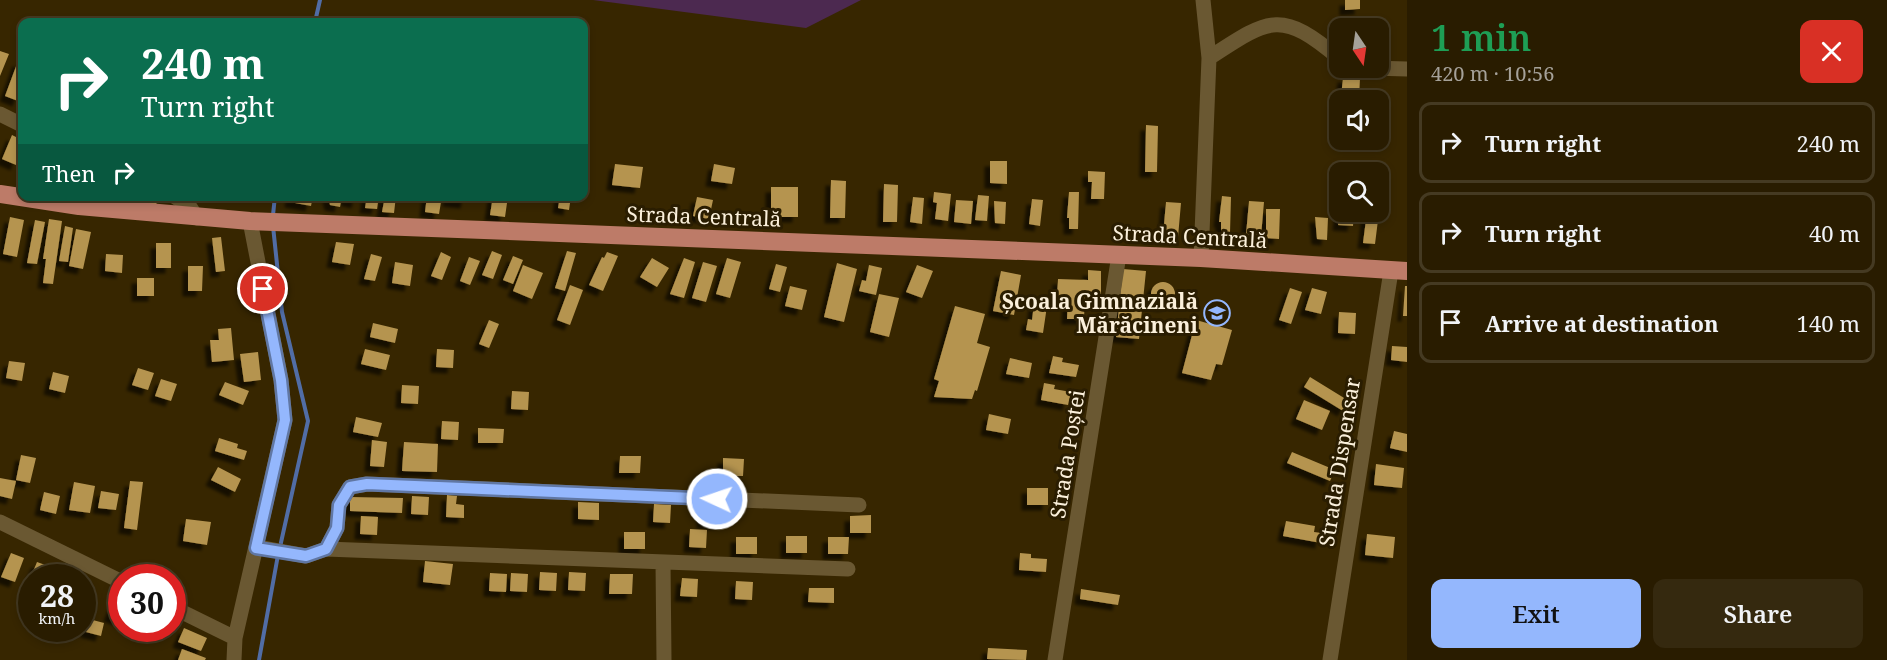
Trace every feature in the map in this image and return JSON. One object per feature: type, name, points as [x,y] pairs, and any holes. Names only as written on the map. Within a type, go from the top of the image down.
[{"type":"main road","name":"Strada Centrală","points":[[0,194],[18,197]]},
{"type":"main road","name":"Strada Centrală","points":[[46,201],[197,218],[282,223],[1201,258],[1399,271]]},
{"type":"street","points":[[1201,258],[1209,58],[1203,0]]},
{"type":"street","points":[[1209,58],[1240,38],[1274,24],[1291,24],[1310,33],[1329,49]]},
{"type":"street","points":[[1389,68],[1407,69]]},
{"type":"street","points":[[0,114],[18,123]]},
{"type":"street","points":[[181,201],[190,207],[197,218]]},
{"type":"street","points":[[234,660],[235,638],[285,420],[257,221]]},
{"type":"street","name":"Strada Poștei","points":[[1055,660],[1119,255]]},
{"type":"street","name":"Strada Dispensar","points":[[1330,660],[1399,271]]},
{"type":"street","points":[[326,549],[337,528],[339,505],[350,487],[367,484],[859,505]]},
{"type":"street","points":[[0,522],[108,575]]},
{"type":"street","points":[[256,548],[306,556],[326,549],[848,569]]},
{"type":"street","points":[[663,562],[664,660]]},
{"type":"street","points":[[186,614],[235,638]]},
{"type":"shaded area","points":[[593,0],[861,0],[806,28]]},
{"type":"building","points":[[1345,0],[1360,0],[1360,9],[1345,10]]},
{"type":"building","points":[[0,51],[9,54],[0,76]]},
{"type":"building","points":[[18,61],[18,101],[5,96]]},
{"type":"building","points":[[1343,78],[1360,78],[1359,90],[1342,90]]},
{"type":"building","points":[[1146,125],[1158,126],[1157,172],[1145,172]]},
{"type":"building","points":[[12,135],[18,138],[16,165],[2,159]]},
{"type":"building","points":[[990,161],[1007,161],[1007,184],[990,183]]},
{"type":"building","points":[[615,164],[643,167],[640,188],[612,185]]},
{"type":"building","points":[[714,164],[735,168],[732,184],[711,181]]},
{"type":"building","points":[[1088,171],[1105,172],[1104,199],[1091,199],[1092,182],[1088,182]]},
{"type":"building","points":[[831,180],[846,181],[845,218],[830,218]]},
{"type":"building","points":[[884,184],[898,185],[897,222],[883,222]]},
{"type":"building","points":[[771,187],[798,187],[798,217],[771,217]]},
{"type":"building","points":[[934,192],[951,194],[948,221],[935,219],[937,203],[933,202]]},
{"type":"building","points":[[1069,192],[1079,192],[1078,229],[1069,229],[1069,218],[1067,218]]},
{"type":"building","points":[[978,195],[989,196],[987,221],[975,220]]},
{"type":"building","points":[[1222,196],[1231,197],[1230,233],[1221,233],[1221,222],[1219,222]]},
{"type":"building","points":[[697,197],[713,200],[709,219],[693,216]]},
{"type":"building","points":[[913,197],[924,198],[922,224],[910,222]]},
{"type":"building","points":[[1032,199],[1043,200],[1040,226],[1029,224]]},
{"type":"building","points":[[956,200],[973,201],[971,224],[954,222]]},
{"type":"building","points":[[131,201],[157,201],[156,206]]},
{"type":"building","points":[[290,201],[312,201],[311,206]]},
{"type":"building","points":[[329,201],[341,201],[340,207],[330,205]]},
{"type":"building","points":[[366,201],[378,201],[377,209],[365,208]]},
{"type":"building","points":[[384,201],[395,201],[394,213],[382,212]]},
{"type":"building","points":[[426,201],[441,201],[439,214],[425,212]]},
{"type":"building","points":[[492,201],[507,201],[505,217],[490,215]]},
{"type":"building","points":[[559,201],[570,201],[569,210],[558,208]]},
{"type":"building","points":[[994,201],[1006,202],[1005,224],[995,223]]},
{"type":"building","points":[[1249,201],[1264,202],[1261,236],[1246,235]]},
{"type":"building","points":[[1166,202],[1181,203],[1178,237],[1163,236]]},
{"type":"building","points":[[1266,209],[1280,209],[1279,239],[1266,238]]},
{"type":"building","points":[[10,217],[24,220],[17,257],[3,254]]},
{"type":"building","points":[[1315,217],[1328,218],[1327,240],[1317,239]]},
{"type":"building","points":[[49,219],[62,221],[53,284],[43,283],[46,259],[43,259]]},
{"type":"building","points":[[35,220],[45,222],[37,264],[27,263]]},
{"type":"building","points":[[1338,222],[1353,222],[1353,226],[1338,225]]},
{"type":"building","points":[[1366,222],[1378,222],[1375,244],[1363,243]]},
{"type":"building","points":[[65,226],[73,228],[68,262],[59,261]]},
{"type":"building","points":[[76,229],[91,232],[83,269],[69,266]]},
{"type":"building","points":[[221,237],[225,271],[216,272],[212,238]]},
{"type":"building","points":[[336,242],[354,244],[350,265],[332,262]]},
{"type":"building","points":[[156,243],[171,243],[171,268],[156,268]]},
{"type":"building","points":[[492,251],[502,255],[493,279],[482,275]]},
{"type":"building","points":[[567,251],[576,253],[565,291],[555,288]]},
{"type":"building","points":[[441,252],[451,257],[442,280],[431,276]]},
{"type":"building","points":[[607,252],[618,256],[603,291],[589,285],[602,257],[604,258]]},
{"type":"building","points":[[106,254],[123,255],[122,273],[105,271]]},
{"type":"building","points":[[371,254],[382,257],[375,281],[364,279]]},
{"type":"building","points":[[513,256],[523,260],[513,284],[503,280]]},
{"type":"building","points":[[469,257],[480,261],[470,285],[460,281]]},
{"type":"building","points":[[652,258],[669,268],[657,287],[640,277]]},
{"type":"building","points":[[684,258],[695,262],[684,298],[670,294]]},
{"type":"building","points":[[727,258],[741,262],[730,298],[716,294]]},
{"type":"building","points":[[395,262],[413,265],[410,286],[392,283]]},
{"type":"building","points":[[703,262],[717,266],[706,302],[692,298]]},
{"type":"building","points":[[837,263],[857,269],[844,322],[824,317]]},
{"type":"building","points":[[776,264],[787,267],[780,292],[769,289]]},
{"type":"building","points":[[523,265],[543,273],[532,299],[513,291]]},
{"type":"building","points":[[869,265],[882,268],[876,295],[859,291],[862,280],[866,281]]},
{"type":"building","points":[[917,265],[933,271],[922,298],[906,292]]},
{"type":"building","points":[[188,266],[203,266],[202,291],[188,291]]},
{"type":"building","points":[[1123,269],[1146,271],[1139,339],[1116,337]]},
{"type":"building","points":[[1088,270],[1101,271],[1101,295],[1085,294],[1084,319],[1067,319],[1068,296],[1057,296],[1058,279],[1088,280]]},
{"type":"building","points":[[1001,271],[1021,275],[1014,315],[993,311]]},
{"type":"building","points":[[137,278],[154,278],[154,296],[137,296]]},
{"type":"building","points":[[1163,282],[1168,283],[1174,289],[1174,299],[1168,305],[1163,306],[1158,305],[1152,299],[1151,294],[1152,289],[1158,283]]},
{"type":"building","points":[[570,285],[583,290],[570,325],[557,320]]},
{"type":"building","points":[[790,286],[807,290],[802,310],[785,306]]},
{"type":"building","points":[[1405,286],[1407,286],[1407,316],[1403,316]]},
{"type":"building","points":[[1290,288],[1302,292],[1291,324],[1279,320]]},
{"type":"building","points":[[1312,288],[1327,292],[1321,314],[1305,310]]},
{"type":"building","points":[[879,294],[899,298],[889,337],[870,332]]},
{"type":"building","points":[[1034,304],[1047,306],[1043,333],[1026,330],[1028,319],[1032,320]]},
{"type":"building","points":[[955,306],[985,314],[977,343],[990,347],[977,391],[975,390],[972,399],[934,397],[939,381],[934,379]]},
{"type":"building","points":[[1339,312],[1356,313],[1355,334],[1338,333]]},
{"type":"building","points":[[489,320],[499,324],[489,348],[479,344]]},
{"type":"building","points":[[1196,320],[1232,330],[1222,365],[1216,364],[1211,380],[1182,373]]},
{"type":"building","points":[[373,323],[398,329],[395,343],[370,337]]},
{"type":"building","points":[[231,328],[234,360],[212,362],[210,340],[219,340],[218,329]]},
{"type":"building","points":[[1392,346],[1407,347],[1407,362],[1391,360]]},
{"type":"building","points":[[365,349],[390,355],[386,370],[361,364]]},
{"type":"building","points":[[437,349],[454,350],[453,368],[436,367]]},
{"type":"building","points":[[258,352],[261,380],[244,382],[240,354]]},
{"type":"building","points":[[1053,356],[1063,358],[1062,362],[1079,365],[1076,377],[1049,373]]},
{"type":"building","points":[[1010,358],[1032,363],[1029,378],[1006,374]]},
{"type":"building","points":[[9,361],[25,363],[22,381],[6,378]]},
{"type":"building","points":[[138,368],[154,373],[148,390],[132,385]]},
{"type":"building","points":[[53,372],[69,376],[65,393],[49,389]]},
{"type":"building","points":[[1310,377],[1349,401],[1343,411],[1304,387]]},
{"type":"building","points":[[161,379],[177,384],[171,401],[155,396]]},
{"type":"building","points":[[225,382],[249,391],[243,405],[219,395]]},
{"type":"building","points":[[1044,383],[1055,385],[1054,389],[1071,392],[1068,405],[1041,400]]},
{"type":"building","points":[[402,385],[419,386],[418,404],[401,403]]},
{"type":"building","points":[[512,391],[529,392],[528,410],[511,409]]},
{"type":"building","points":[[1304,400],[1330,411],[1322,430],[1296,419]]},
{"type":"building","points":[[989,414],[1011,419],[1008,434],[986,430]]},
{"type":"building","points":[[356,417],[382,423],[378,437],[353,432]]},
{"type":"building","points":[[442,421],[459,422],[458,440],[441,439]]},
{"type":"building","points":[[478,428],[504,429],[503,443],[478,443]]},
{"type":"building","points":[[1394,431],[1407,434],[1407,452],[1390,448]]},
{"type":"building","points":[[219,438],[238,444],[237,448],[247,451],[244,460],[215,451]]},
{"type":"building","points":[[372,440],[387,442],[384,467],[370,466]]},
{"type":"building","points":[[404,442],[438,444],[437,472],[402,471]]},
{"type":"building","points":[[1292,452],[1335,470],[1330,481],[1287,463]]},
{"type":"building","points":[[21,455],[36,458],[30,483],[16,480]]},
{"type":"building","points":[[620,456],[641,456],[640,473],[619,473]]},
{"type":"building","points":[[723,458],[744,459],[743,476],[723,476]]},
{"type":"building","points":[[1376,464],[1404,468],[1402,488],[1374,485]]},
{"type":"building","points":[[218,467],[241,479],[235,492],[211,480]]},
{"type":"building","points":[[0,478],[16,481],[12,499],[0,496]]},
{"type":"building","points":[[130,481],[143,482],[137,530],[124,528]]},
{"type":"building","points":[[74,482],[95,486],[90,513],[69,510]]},
{"type":"building","points":[[1027,488],[1048,488],[1048,505],[1027,505]]},
{"type":"building","points":[[101,491],[119,494],[116,510],[98,508]]},
{"type":"building","points":[[44,492],[60,496],[56,514],[40,510]]},
{"type":"building","points":[[447,495],[457,496],[456,504],[464,505],[464,518],[446,517]]},
{"type":"building","points":[[412,496],[429,497],[428,515],[411,514]]},
{"type":"building","points":[[350,497],[403,498],[402,513],[350,511]]},
{"type":"building","points":[[578,502],[599,503],[599,520],[578,519]]},
{"type":"building","points":[[654,504],[671,505],[670,523],[653,522]]},
{"type":"building","points":[[703,505],[720,506],[719,524],[702,523]]},
{"type":"building","points":[[871,515],[871,533],[850,533],[850,516]]},
{"type":"building","points":[[361,516],[378,517],[377,535],[360,534]]},
{"type":"building","points":[[186,519],[211,522],[207,545],[183,541]]},
{"type":"building","points":[[1286,521],[1315,526],[1314,532],[1322,533],[1321,543],[1283,536]]},
{"type":"building","points":[[690,529],[707,530],[706,548],[689,547]]},
{"type":"building","points":[[624,532],[645,532],[645,549],[624,549]]},
{"type":"building","points":[[1367,534],[1395,537],[1393,558],[1365,555]]},
{"type":"building","points":[[786,536],[807,536],[807,553],[786,553]]},
{"type":"building","points":[[736,537],[757,537],[757,554],[736,554]]},
{"type":"building","points":[[828,537],[849,537],[848,554],[828,554]]},
{"type":"building","points":[[11,553],[24,558],[22,564],[18,564],[15,582],[1,577]]},
{"type":"building","points":[[1020,553],[1031,554],[1031,558],[1047,559],[1046,572],[1019,570]]},
{"type":"building","points":[[425,561],[453,564],[450,585],[423,582]]},
{"type":"building","points":[[540,572],[557,573],[556,591],[539,590]]},
{"type":"building","points":[[569,572],[586,573],[585,591],[568,590]]},
{"type":"building","points":[[490,573],[507,574],[506,592],[489,591]]},
{"type":"building","points":[[511,573],[528,574],[527,592],[510,591]]},
{"type":"building","points":[[610,574],[633,574],[632,594],[609,594]]},
{"type":"building","points":[[682,578],[698,579],[697,597],[680,596]]},
{"type":"building","points":[[736,581],[753,582],[752,600],[735,599]]},
{"type":"building","points":[[809,588],[834,588],[834,603],[808,602]]},
{"type":"building","points":[[1081,589],[1120,595],[1118,605],[1080,599]]},
{"type":"building","points":[[96,621],[104,623],[101,636],[96,635]]},
{"type":"building","points":[[186,629],[207,638],[201,651],[178,642],[186,642]]},
{"type":"building","points":[[988,648],[1027,650],[1026,660],[987,659]]},
{"type":"building","points":[[182,649],[206,658],[205,660],[178,660]]},
{"type":"waterway","points":[[316,18],[320,0]]},
{"type":"waterway","points":[[273,215],[274,201]]},
{"type":"waterway","points":[[273,226],[282,312],[308,421],[280,547]]},
{"type":"waterway","points":[[259,660],[278,555]]},
{"type":"place","name":"Școala Gimnazială Mărăcineni","points":[[1217,313]]},
{"type":"route","points":[[263,289],[281,380],[285,420],[256,548],[306,556],[326,549],[337,528],[339,505],[350,487],[367,484],[717,499]]}]
